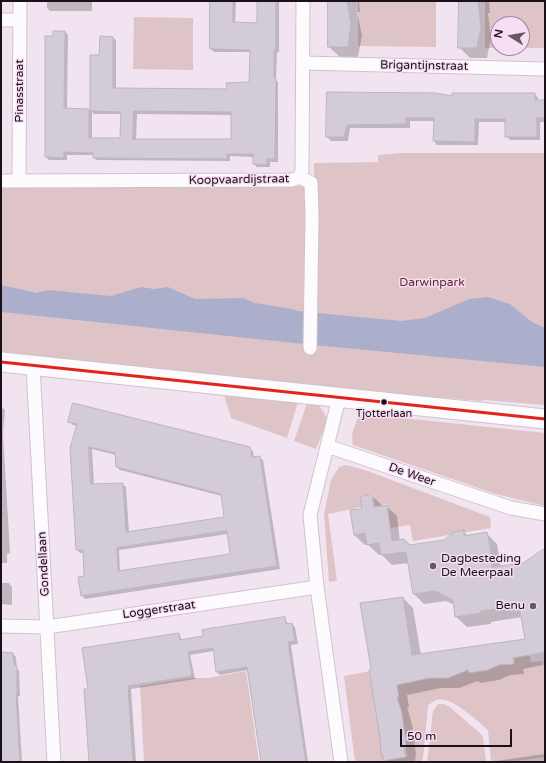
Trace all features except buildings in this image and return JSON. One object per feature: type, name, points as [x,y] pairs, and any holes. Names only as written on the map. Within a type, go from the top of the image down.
[{"type":"street","name":"Pinasstraat","points":[[19,181],[20,1]]},
{"type":"street","name":"Koopvaardijstraat","points":[[1,181],[292,180],[300,178],[302,170],[303,1]]},
{"type":"street","points":[[1,20],[20,20]]},
{"type":"street","name":"Brigantijnstraat","points":[[303,63],[545,69]]},
{"type":"street","points":[[300,178],[311,183],[310,348]]},
{"type":"street","points":[[1,362],[545,419]]},
{"type":"street","name":"Gondellaan","points":[[32,366],[54,762]]},
{"type":"street","points":[[339,398],[310,515],[317,587],[341,762]]},
{"type":"street","name":"De Weer","points":[[327,446],[511,508],[545,514]]},
{"type":"street","name":"Loggerstraat","points":[[1,626],[47,627],[317,587]]},
{"type":"green space","points":[[358,1],[436,1],[436,47],[358,46]]},
{"type":"green space","points":[[485,1],[545,1],[545,48],[530,48],[530,16],[490,16],[490,48],[485,48]]},
{"type":"green space","points":[[134,17],[193,18],[193,70],[133,69]]},
{"type":"green space","name":"Darwinpark","points":[[401,153],[545,153],[545,405],[301,386],[1,356],[1,187],[308,186],[314,181],[314,163],[378,162],[378,155]]},
{"type":"green space","points":[[224,395],[298,402],[287,438],[231,418]]},
{"type":"green space","points":[[307,403],[318,404],[328,419],[316,449],[294,441]]},
{"type":"green space","points":[[365,414],[545,433],[545,506],[496,494],[353,445],[352,435],[355,425],[358,418]]},
{"type":"green space","points":[[346,465],[365,470],[490,517],[491,528],[413,541],[410,525],[391,528],[387,504],[375,506],[373,494],[360,496],[362,507],[328,514],[337,581],[329,582],[324,514],[331,480],[339,467]]},
{"type":"green space","points":[[530,656],[531,662],[542,661],[545,682],[545,757],[509,762],[491,762],[488,730],[456,704],[442,699],[435,700],[428,706],[422,762],[355,762],[344,676],[370,671],[385,760],[407,756],[395,680],[515,661],[514,657]]},
{"type":"green space","points":[[246,671],[259,762],[144,762],[140,686],[190,678],[209,678]]},
{"type":"green space","points":[[438,704],[444,704],[450,707],[483,736],[486,762],[427,762],[433,711]]},
{"type":"water","points":[[1,285],[37,293],[48,290],[111,296],[141,287],[154,289],[168,287],[195,299],[243,298],[255,303],[297,311],[401,321],[425,318],[469,299],[488,297],[510,304],[532,322],[545,328],[545,367],[313,345],[1,312]]},
{"type":"transit line","points":[[1,362],[545,419]]},
{"type":"place","name":"Tjotterlaan","points":[[384,402]]},
{"type":"place","name":"Dagbesteding De Meerpaal","points":[[433,566]]},
{"type":"place","name":"Benu","points":[[533,606]]}]
